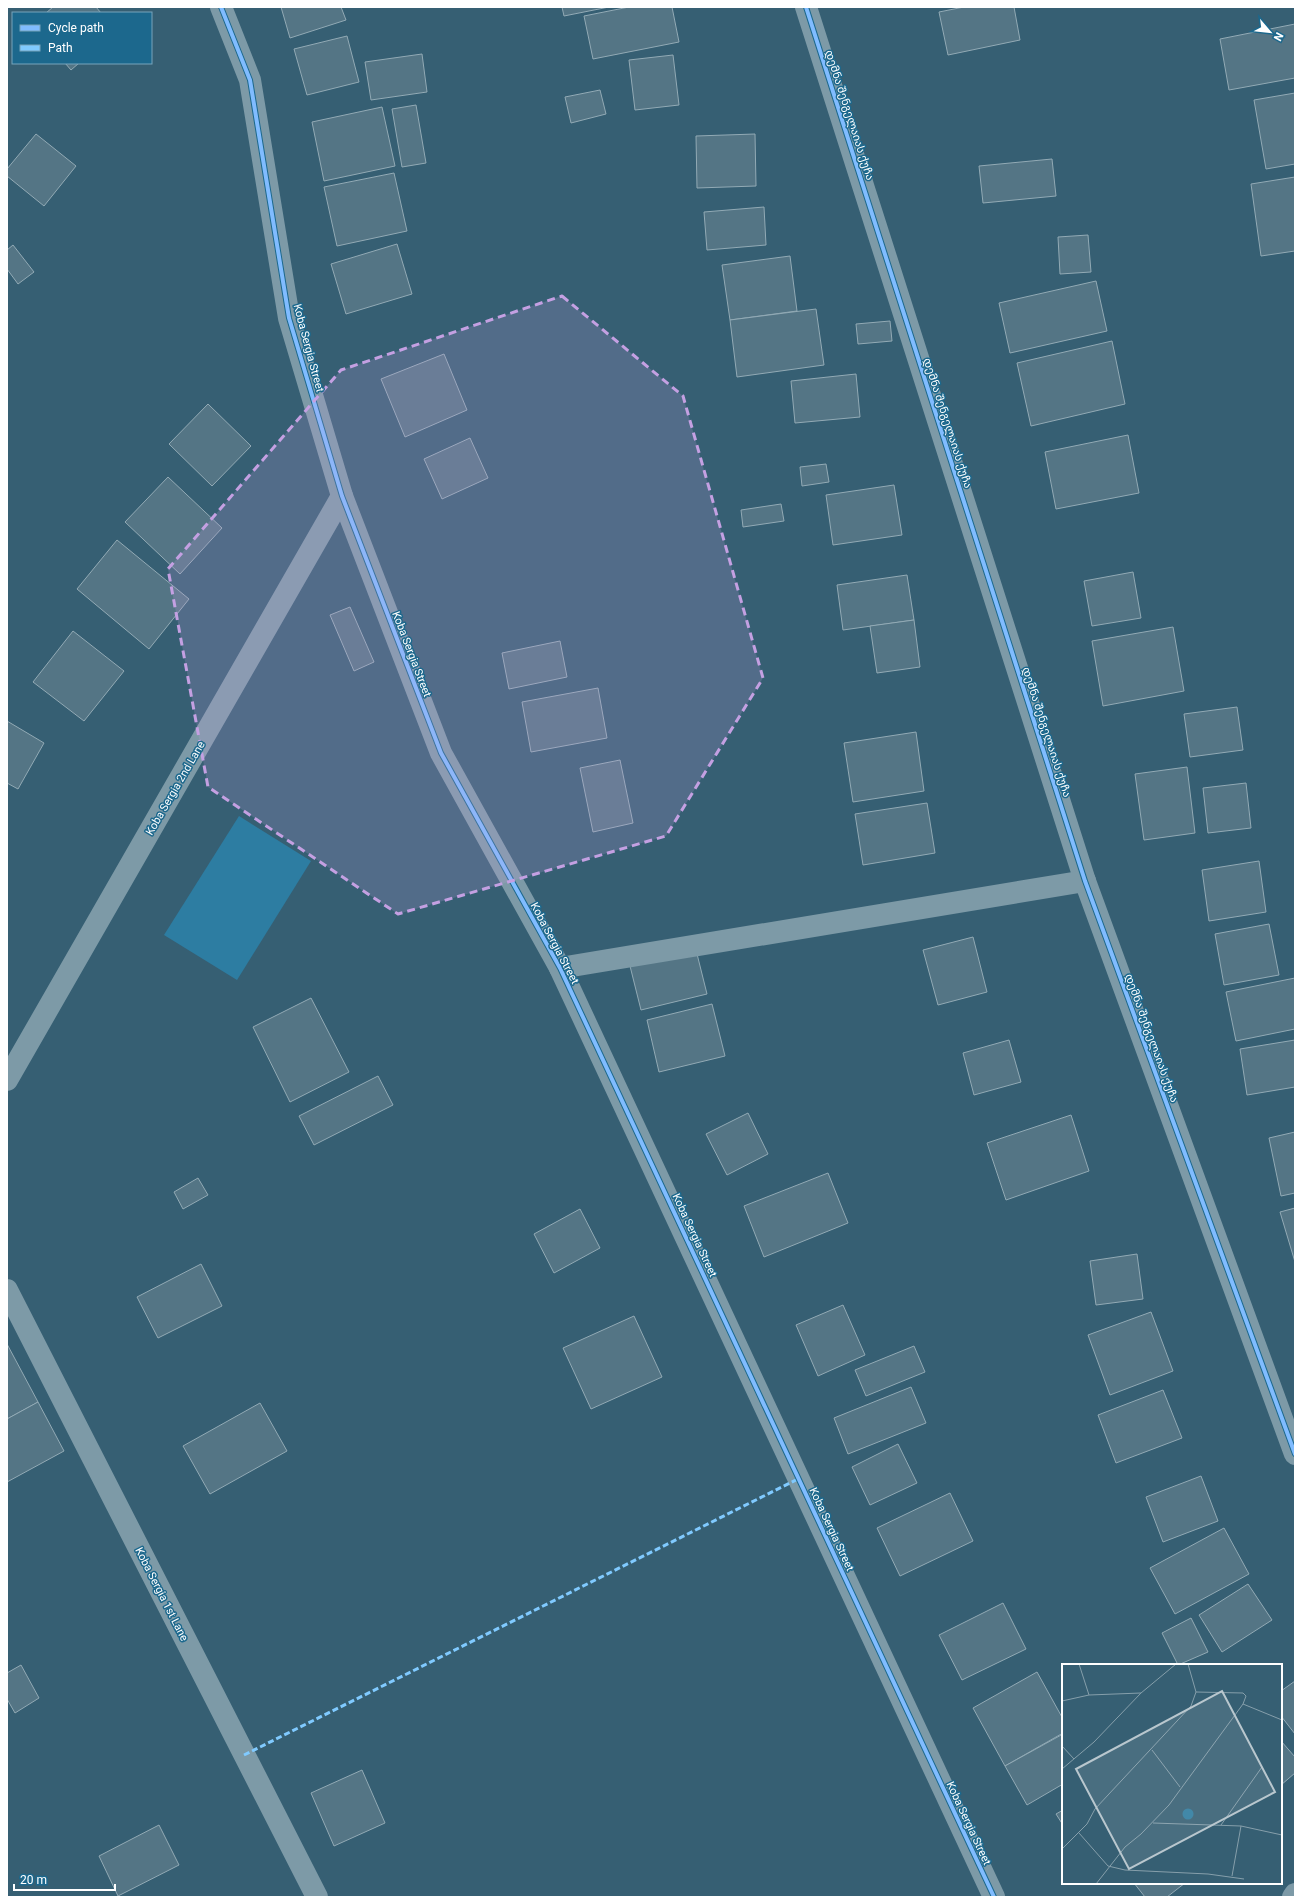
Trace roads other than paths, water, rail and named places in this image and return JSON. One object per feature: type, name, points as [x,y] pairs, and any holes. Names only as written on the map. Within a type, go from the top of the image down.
[{"type":"street","name":"Koba Sergia Street","points":[[221,7],[250,80],[289,318],[342,496],[441,753],[560,968],[994,1897]]},
{"type":"street","name":"დემნა შენგელაიას ქუჩა","points":[[806,7],[1085,882],[1295,1454]]},
{"type":"street","name":"Koba Sergia 2nd Lane","points":[[7,1080],[342,496]]},
{"type":"street","points":[[560,968],[1085,882]]},
{"type":"street","name":"Koba Sergia 1st Lane","points":[[7,1290],[317,1897]]}]
